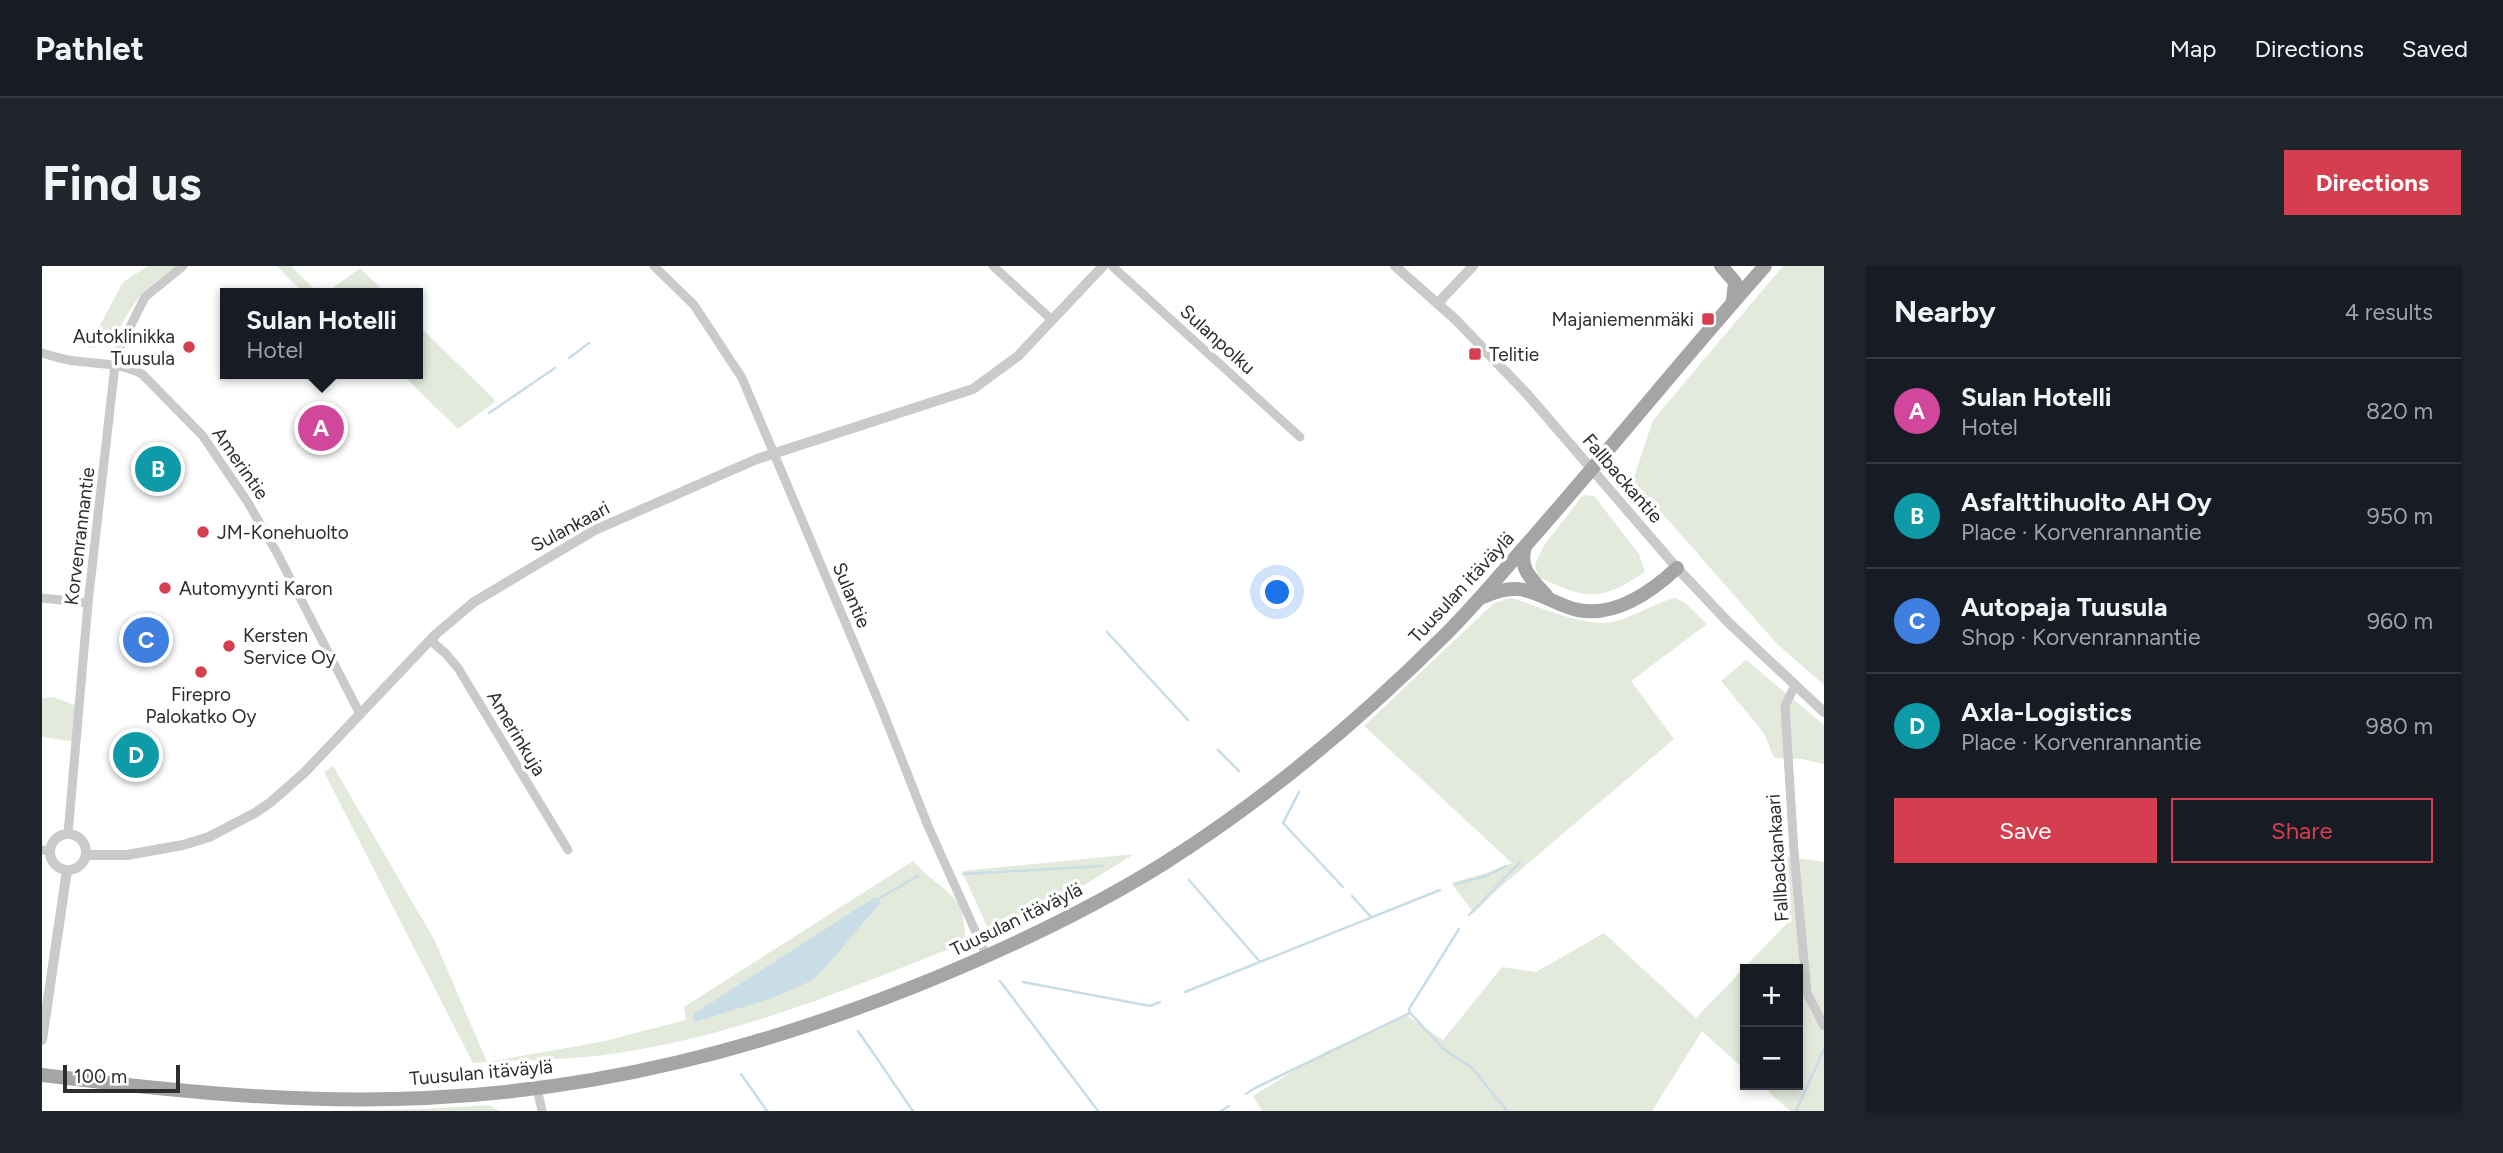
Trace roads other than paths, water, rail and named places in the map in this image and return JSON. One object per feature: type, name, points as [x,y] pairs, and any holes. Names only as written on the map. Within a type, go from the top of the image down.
[{"type":"main road","points":[[1721,266],[1735,282],[1732,304]]},
{"type":"main road","points":[[1728,266],[1742,276],[1760,271]]},
{"type":"main road","name":"Tuusulan itäväylä","points":[[42,1075],[182,1092],[337,1100],[430,1098],[537,1088],[655,1069],[739,1048],[869,1005],[987,957],[1152,870],[1251,803],[1311,758],[1386,691],[1480,599],[1760,271]]},
{"type":"main road","points":[[1526,545],[1522,561],[1525,570],[1547,596]]},
{"type":"main road","points":[[1480,599],[1494,592],[1514,588],[1547,596],[1566,607],[1612,609],[1644,595],[1677,568]]},
{"type":"street","name":"Korvenrannantie","points":[[68,834],[88,603],[115,365],[119,349],[145,297],[183,266]]},
{"type":"street","name":"Sulantie","points":[[653,266],[694,305],[741,378],[881,707],[928,826],[987,957]]},
{"type":"street","points":[[993,266],[1052,320]]},
{"type":"street","name":"Sulankaari","points":[[86,855],[127,855],[156,851],[209,837],[237,823],[271,802],[305,772],[430,640],[474,602],[595,530],[757,459],[973,389],[1018,356],[1103,266]]},
{"type":"street","name":"Sulanpolku","points":[[1112,266],[1300,437]]},
{"type":"street","name":"Fallbackantie","points":[[1395,266],[1438,303],[1527,394],[1728,623],[1824,712]]},
{"type":"street","points":[[1438,303],[1473,266]]},
{"type":"street","name":"Amerintie","points":[[42,353],[73,361],[131,368],[142,374],[201,435],[260,524],[360,714]]},
{"type":"street","points":[[42,598],[88,603]]},
{"type":"street","name":"Amerinkuja","points":[[430,640],[458,668],[568,850]]},
{"type":"street","name":"Fallbackankaari","points":[[1794,685],[1785,706],[1800,932],[1807,993],[1824,1026]]},
{"type":"street","points":[[68,834],[84,843],[86,855],[77,868],[67,870],[57,866],[46,851],[58,838],[68,834]]},
{"type":"street","points":[[42,1040],[67,870]]},
{"type":"street","points":[[537,1088],[542,1111]]},
{"type":"water","points":[[875,897],[881,902],[811,981],[772,998],[695,1022],[695,1013]]},
{"type":"waterway","points":[[569,358],[589,343]]},
{"type":"waterway","points":[[489,413],[555,368]]},
{"type":"waterway","points":[[1107,632],[1188,720]]},
{"type":"waterway","points":[[1218,750],[1239,771]]},
{"type":"waterway","points":[[1299,792],[1283,823],[1343,887]]},
{"type":"waterway","points":[[1469,915],[1520,862]]},
{"type":"waterway","points":[[963,874],[1103,866]]},
{"type":"waterway","points":[[1456,884],[1486,876],[1506,866]]},
{"type":"waterway","points":[[878,899],[918,876]]},
{"type":"waterway","points":[[1189,880],[1260,962]]},
{"type":"waterway","points":[[1185,992],[1440,890]]},
{"type":"waterway","points":[[1352,896],[1371,917]]},
{"type":"waterway","points":[[1410,1013],[1409,1009],[1459,929]]},
{"type":"waterway","points":[[1000,981],[1098,1111]]},
{"type":"waterway","points":[[1023,982],[1150,1006],[1160,1002]]},
{"type":"waterway","points":[[1410,1013],[1444,1049],[1472,1068],[1507,1111]]},
{"type":"waterway","points":[[1246,1094],[1410,1013]]},
{"type":"waterway","points":[[858,1031],[913,1111]]},
{"type":"waterway","points":[[1796,1111],[1824,1049]]},
{"type":"waterway","points":[[741,1074],[767,1111]]},
{"type":"waterway","points":[[1221,1111],[1229,1106]]},
{"type":"place","name":"Majaniemenmäki","points":[[1708,319]]},
{"type":"place","name":"Autoklinikka Tuusula","points":[[189,347]]},
{"type":"place","name":"Telitie","points":[[1475,354]]},
{"type":"place","name":"Sulan Hotelli","points":[[321,428]]},
{"type":"place","name":"Asfalttihuolto AH Oy","points":[[158,469]]},
{"type":"place","name":"JM-Konehuolto","points":[[203,532]]},
{"type":"place","name":"Automyynti Karon","points":[[165,588]]},
{"type":"place","name":"Autopaja Tuusula","points":[[146,640]]},
{"type":"place","name":"Kersten Service Oy","points":[[229,646]]},
{"type":"place","name":"Firepro Palokatko Oy","points":[[201,672]]},
{"type":"place","name":"Axla-Logistics","points":[[136,755]]}]
